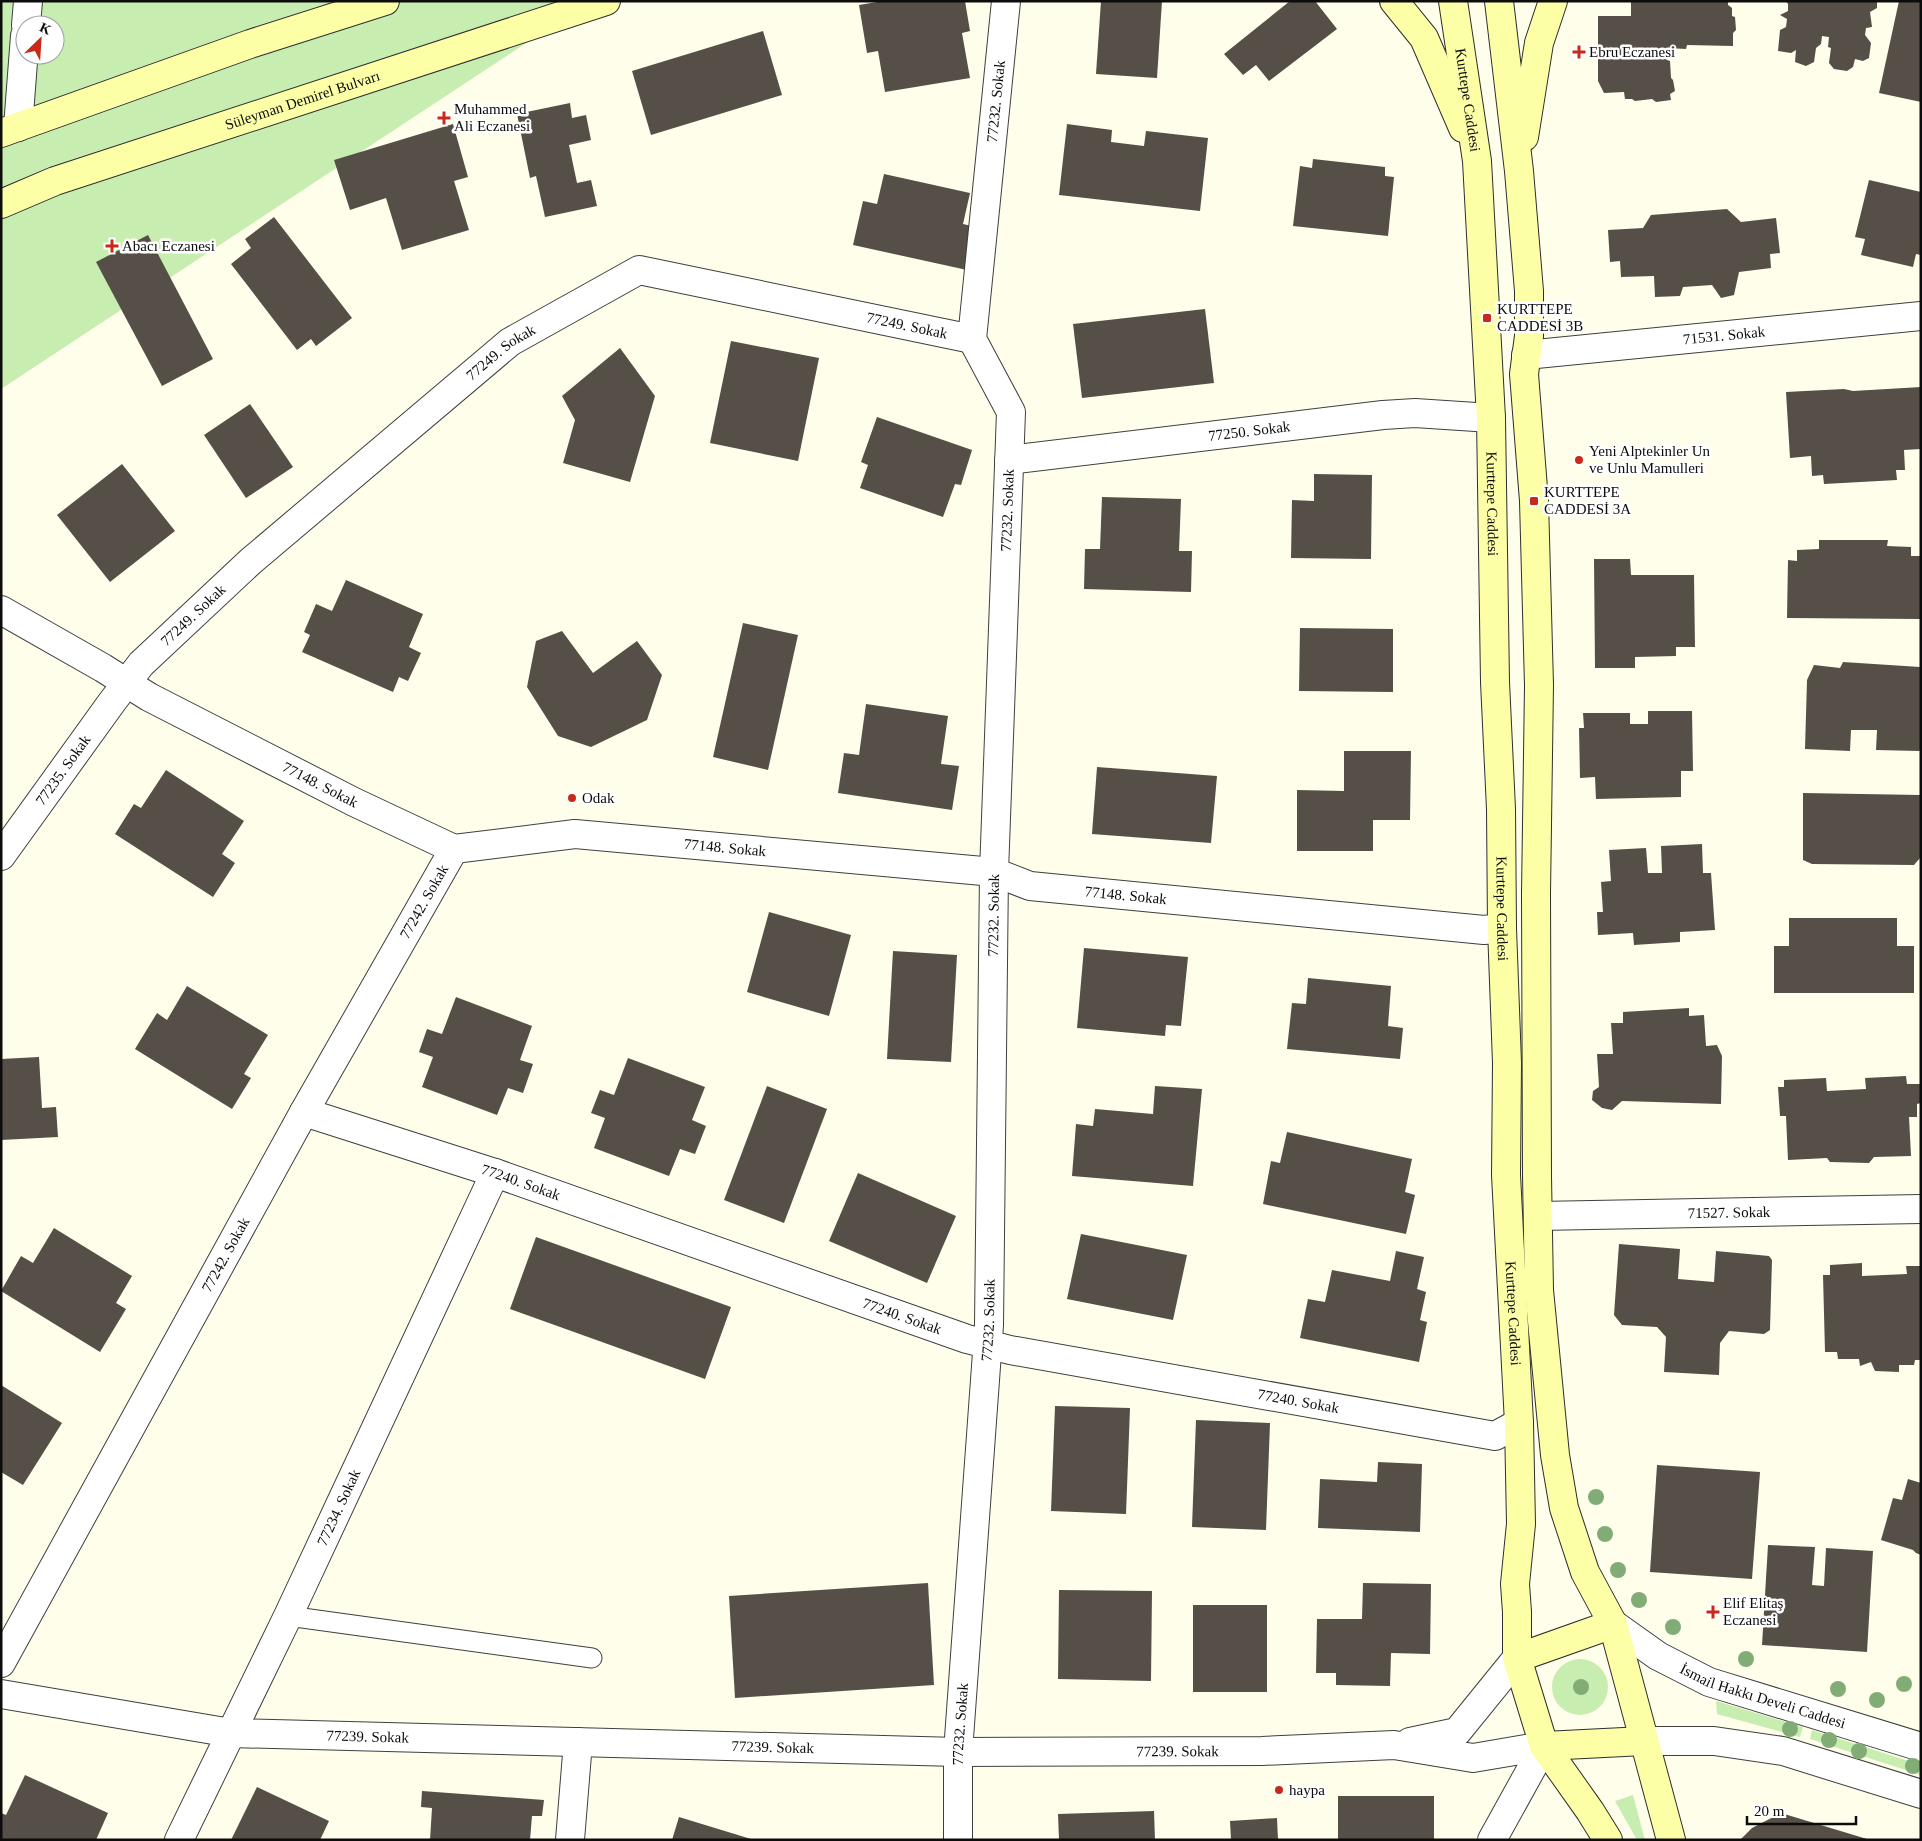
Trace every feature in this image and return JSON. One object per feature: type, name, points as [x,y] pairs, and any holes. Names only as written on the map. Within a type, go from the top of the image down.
[{"type":"main road","points":[[10,130],[250,44],[385,1]]},
{"type":"main road","name":"Süleyman Demirel Bulvarı","points":[[1,204],[55,181],[606,1]]},
{"type":"main road","points":[[1394,1],[1424,38],[1478,161]]},
{"type":"main road","name":"Kurttepe Caddesi","points":[[1453,1],[1478,161],[1491,418],[1495,682],[1501,808],[1502,928],[1507,1063],[1506,1175],[1519,1423],[1521,1524],[1515,1584],[1517,1658],[1544,1746]]},
{"type":"main road","name":"Kurttepe Caddesi","points":[[1499,1],[1519,171],[1529,291],[1529,336],[1524,374],[1534,501],[1539,685],[1536,894],[1540,1290],[1555,1455],[1564,1508],[1585,1572],[1613,1624],[1644,1741]]},
{"type":"main road","points":[[1519,171],[1539,43],[1552,1]]},
{"type":"main road","points":[[1517,1658],[1613,1624]]},
{"type":"main road","points":[[1544,1746],[1644,1741],[1671,1840]]},
{"type":"main road","points":[[1544,1746],[1608,1840]]},
{"type":"street","points":[[27,15],[28,1]]},
{"type":"street","name":"77232. Sokak","points":[[958,1840],[958,1752],[988,1344],[994,872],[1011,412],[972,339],[1006,1]]},
{"type":"street","points":[[10,130],[20,65]]},
{"type":"street","name":"77249. Sokak","points":[[126,683],[141,664],[250,561],[510,342],[639,270],[972,339]]},
{"type":"street","name":"71531. Sokak","points":[[1526,355],[1921,316]]},
{"type":"street","name":"77250. Sokak","points":[[1009,460],[1383,414],[1491,418]]},
{"type":"street","name":"77148. Sokak","points":[[1,610],[157,701],[354,802],[454,849],[574,834],[994,872],[1030,886],[1484,930],[1502,928]]},
{"type":"street","name":"77235. Sokak","points":[[1,856],[126,683]]},
{"type":"street","name":"77242. Sokak","points":[[1,1663],[304,1112],[454,849]]},
{"type":"street","name":"77240. Sokak","points":[[304,1112],[495,1173],[967,1339],[1019,1351],[1495,1436],[1519,1423]]},
{"type":"street","name":"77234. Sokak","points":[[179,1840],[288,1616],[495,1173]]},
{"type":"street","name":"71527. Sokak","points":[[1538,1216],[1921,1209]]},
{"type":"street","name":"İsmail Hakkı Develi Caddesi","points":[[1613,1624],[1658,1656],[1708,1682],[1921,1747]]},
{"type":"street","points":[[1394,1745],[1457,1732],[1517,1658]]},
{"type":"street","name":"77239. Sokak","points":[[1,1694],[231,1733],[958,1752],[1262,1751],[1394,1745],[1473,1758],[1544,1746]]},
{"type":"street","points":[[1644,1741],[1714,1741],[1783,1751],[1921,1794]]},
{"type":"street","points":[[570,1840],[578,1742]]},
{"type":"street","points":[[1492,1840],[1544,1746]]},
{"type":"lane","points":[[288,1616],[592,1658]]},
{"type":"green space","points":[[1,1],[590,1],[1,389]]},
{"type":"green space","points":[[1580,1659],[1595,1664],[1603,1672],[1608,1687],[1603,1702],[1595,1710],[1580,1715],[1565,1710],[1557,1702],[1552,1687],[1557,1672],[1565,1664]]},
{"type":"green space","points":[[1716,1701],[1803,1727],[1800,1737],[1717,1714]]},
{"type":"green space","points":[[1812,1730],[1921,1765],[1921,1775],[1810,1739]]},
{"type":"green space","points":[[1633,1795],[1645,1840],[1637,1840],[1615,1801]]},
{"type":"building","points":[[883,1],[965,1],[970,31],[962,33],[970,78],[885,92],[878,51],[867,53],[859,5]]},
{"type":"building","points":[[1101,1],[1162,1],[1157,78],[1096,74]]},
{"type":"building","points":[[1290,1],[1315,1],[1337,29],[1269,81],[1256,65],[1243,75],[1224,54]]},
{"type":"building","points":[[1631,1],[1728,1],[1728,5],[1732,8],[1732,16],[1735,17],[1736,30],[1733,33],[1733,46],[1687,45],[1686,49],[1668,48],[1667,60],[1670,61],[1671,78],[1675,91],[1670,94],[1671,100],[1656,102],[1652,99],[1635,101],[1625,99],[1624,92],[1604,93],[1598,81],[1598,16],[1631,16]]},
{"type":"building","points":[[1786,1],[1877,1],[1877,8],[1870,12],[1872,27],[1866,28],[1865,35],[1871,43],[1869,58],[1863,61],[1855,59],[1853,67],[1847,71],[1834,69],[1829,63],[1831,48],[1828,47],[1829,37],[1822,36],[1821,44],[1816,48],[1814,62],[1806,66],[1795,62],[1796,50],[1791,53],[1778,51],[1780,30],[1786,27],[1787,19],[1780,15],[1788,11]]},
{"type":"building","points":[[1899,1],[1921,1],[1921,102],[1879,93]]},
{"type":"building","points":[[763,31],[782,95],[651,135],[632,71]]},
{"type":"building","points":[[570,103],[572,118],[586,115],[591,140],[569,145],[577,183],[591,180],[597,206],[545,217],[536,176],[530,178],[517,114]]},
{"type":"building","points":[[453,124],[468,177],[454,181],[469,230],[402,250],[386,198],[350,210],[334,160]]},
{"type":"building","points":[[1067,124],[1112,130],[1111,142],[1144,146],[1146,131],[1208,138],[1200,211],[1059,195]]},
{"type":"building","points":[[1313,159],[1385,167],[1385,176],[1394,177],[1388,236],[1293,226],[1300,166],[1312,168]]},
{"type":"building","points":[[884,174],[970,193],[963,224],[976,227],[967,270],[853,245],[863,201],[877,204]]},
{"type":"building","points":[[1869,180],[1921,192],[1921,255],[1916,254],[1913,267],[1861,255],[1865,239],[1855,237]]},
{"type":"building","points":[[1727,209],[1741,222],[1776,218],[1780,253],[1770,254],[1771,268],[1739,272],[1734,295],[1721,298],[1712,285],[1683,287],[1680,296],[1655,297],[1654,276],[1621,277],[1620,261],[1610,262],[1608,230],[1643,228],[1651,215]]},
{"type":"building","points":[[274,217],[352,318],[316,346],[311,339],[297,350],[231,264],[251,248],[245,239]]},
{"type":"building","points":[[148,235],[213,359],[162,386],[96,262]]},
{"type":"building","points":[[1205,309],[1214,383],[1082,398],[1073,324]]},
{"type":"building","points":[[731,341],[819,358],[798,461],[710,443]]},
{"type":"building","points":[[620,348],[655,396],[630,482],[563,463],[575,420],[562,396]]},
{"type":"building","points":[[1921,387],[1921,449],[1904,450],[1905,470],[1896,470],[1897,480],[1824,484],[1823,475],[1812,476],[1811,456],[1790,458],[1786,392]]},
{"type":"building","points":[[250,404],[293,467],[246,498],[204,435]]},
{"type":"building","points":[[877,417],[972,450],[961,485],[955,484],[943,517],[860,488],[868,465],[861,462]]},
{"type":"building","points":[[122,464],[175,531],[110,582],[57,515]]},
{"type":"building","points":[[1314,474],[1372,475],[1371,559],[1291,558],[1292,500],[1314,501]]},
{"type":"building","points":[[1102,497],[1181,499],[1179,551],[1192,551],[1191,592],[1084,589],[1085,549],[1100,549]]},
{"type":"building","points":[[1819,540],[1888,540],[1887,546],[1911,547],[1911,556],[1920,556],[1920,619],[1787,618],[1788,560],[1797,561],[1797,550],[1819,549]]},
{"type":"building","points":[[1594,559],[1630,559],[1631,575],[1694,575],[1695,647],[1676,647],[1676,656],[1635,657],[1635,668],[1595,668]]},
{"type":"building","points":[[346,580],[423,614],[409,647],[421,653],[408,681],[399,677],[393,692],[302,652],[310,635],[304,632],[316,604],[332,611]]},
{"type":"building","points":[[743,623],[798,635],[768,770],[713,757]]},
{"type":"building","points":[[1300,628],[1393,629],[1393,692],[1299,691]]},
{"type":"building","points":[[562,631],[593,673],[637,641],[662,675],[647,720],[591,747],[558,736],[527,687],[536,641]]},
{"type":"building","points":[[1843,662],[1920,667],[1921,750],[1876,750],[1877,730],[1851,730],[1850,751],[1805,749],[1807,680],[1814,665],[1840,668]]},
{"type":"building","points":[[866,704],[948,716],[941,764],[959,766],[952,810],[838,793],[844,753],[859,755]]},
{"type":"building","points":[[1648,711],[1692,711],[1693,771],[1681,771],[1681,797],[1596,799],[1595,777],[1580,778],[1579,728],[1584,728],[1583,713],[1630,713],[1630,724],[1648,724]]},
{"type":"building","points":[[1344,751],[1411,751],[1410,820],[1373,820],[1373,851],[1297,851],[1297,790],[1344,791]]},
{"type":"building","points":[[1097,767],[1217,776],[1211,843],[1092,834]]},
{"type":"building","points":[[166,770],[244,821],[222,854],[235,863],[213,897],[115,834],[134,804],[141,808]]},
{"type":"building","points":[[1803,793],[1920,795],[1920,858],[1914,865],[1812,864],[1803,860]]},
{"type":"building","points":[[1702,844],[1703,873],[1711,873],[1715,930],[1680,932],[1680,942],[1634,945],[1633,933],[1598,935],[1597,912],[1603,912],[1601,882],[1611,881],[1609,850],[1646,848],[1648,873],[1662,873],[1661,846]]},
{"type":"building","points":[[769,912],[851,935],[829,1016],[747,992]]},
{"type":"building","points":[[1789,918],[1897,918],[1897,946],[1914,946],[1914,993],[1774,993],[1774,946],[1789,946]]},
{"type":"building","points":[[1084,948],[1188,957],[1181,1026],[1166,1025],[1165,1036],[1077,1028]]},
{"type":"building","points":[[893,951],[957,955],[951,1062],[887,1059]]},
{"type":"building","points":[[1308,978],[1391,986],[1388,1026],[1403,1028],[1400,1059],[1287,1049],[1292,1003],[1306,1004]]},
{"type":"building","points":[[187,986],[268,1035],[244,1074],[251,1078],[232,1109],[135,1049],[157,1013],[167,1020]]},
{"type":"building","points":[[456,997],[532,1026],[520,1060],[533,1064],[523,1093],[508,1088],[497,1115],[422,1087],[433,1057],[419,1052],[427,1029],[442,1034]]},
{"type":"building","points":[[1689,1008],[1689,1016],[1704,1015],[1706,1046],[1717,1045],[1722,1056],[1721,1104],[1622,1101],[1612,1110],[1602,1108],[1592,1100],[1593,1091],[1599,1087],[1597,1054],[1613,1054],[1611,1023],[1623,1023],[1623,1012]]},
{"type":"building","points":[[39,1057],[42,1108],[56,1107],[58,1137],[1,1140],[1,1059]]},
{"type":"building","points":[[628,1058],[705,1087],[692,1120],[706,1126],[695,1154],[680,1149],[669,1176],[594,1148],[605,1118],[591,1113],[600,1090],[614,1095]]},
{"type":"building","points":[[1906,1076],[1907,1084],[1920,1084],[1921,1103],[1917,1104],[1917,1117],[1909,1117],[1911,1156],[1874,1157],[1869,1163],[1830,1162],[1827,1158],[1788,1160],[1786,1116],[1780,1116],[1778,1087],[1784,1087],[1784,1080],[1826,1078],[1827,1091],[1866,1089],[1865,1078]]},
{"type":"building","points":[[767,1086],[827,1109],[784,1223],[724,1200]]},
{"type":"building","points":[[1155,1086],[1202,1089],[1193,1186],[1072,1176],[1076,1124],[1093,1126],[1095,1109],[1153,1114]]},
{"type":"building","points":[[1287,1132],[1412,1159],[1405,1192],[1415,1195],[1406,1234],[1263,1204],[1271,1161],[1280,1163]]},
{"type":"building","points":[[858,1173],[956,1216],[927,1283],[829,1241]]},
{"type":"building","points":[[54,1228],[132,1276],[116,1303],[126,1309],[100,1352],[1,1291],[21,1256],[33,1263]]},
{"type":"building","points":[[1081,1234],[1187,1255],[1173,1320],[1067,1299]]},
{"type":"building","points":[[536,1237],[731,1307],[705,1379],[510,1309]]},
{"type":"building","points":[[1619,1244],[1680,1249],[1678,1279],[1714,1282],[1716,1251],[1769,1256],[1772,1260],[1770,1330],[1764,1334],[1729,1331],[1720,1343],[1719,1375],[1664,1372],[1666,1337],[1657,1327],[1622,1325],[1614,1315]]},
{"type":"building","points":[[1396,1251],[1424,1257],[1417,1289],[1426,1292],[1420,1320],[1427,1322],[1419,1362],[1300,1338],[1308,1299],[1325,1302],[1332,1270],[1390,1281]]},
{"type":"building","points":[[1862,1263],[1862,1276],[1907,1274],[1906,1266],[1921,1266],[1921,1360],[1915,1360],[1914,1365],[1899,1365],[1899,1372],[1875,1371],[1871,1362],[1860,1366],[1859,1359],[1838,1359],[1837,1352],[1825,1352],[1823,1275],[1830,1275],[1830,1265]]},
{"type":"building","points":[[1,1385],[62,1423],[23,1485],[1,1472]]},
{"type":"building","points":[[1055,1406],[1130,1408],[1126,1514],[1051,1511]]},
{"type":"building","points":[[1196,1420],[1270,1423],[1266,1530],[1192,1527]]},
{"type":"building","points":[[1378,1462],[1422,1464],[1420,1532],[1318,1528],[1320,1479],[1377,1482]]},
{"type":"building","points":[[1657,1465],[1760,1472],[1752,1579],[1650,1572]]},
{"type":"building","points":[[1908,1479],[1921,1483],[1921,1555],[1913,1550],[1881,1540],[1893,1498],[1902,1500]]},
{"type":"building","points":[[1768,1545],[1815,1547],[1812,1585],[1824,1586],[1826,1548],[1873,1551],[1867,1652],[1762,1645]]},
{"type":"building","points":[[928,1583],[934,1685],[735,1698],[729,1596]]},
{"type":"building","points":[[1363,1583],[1431,1584],[1430,1654],[1391,1653],[1390,1686],[1336,1685],[1336,1673],[1316,1673],[1317,1619],[1362,1619]]},
{"type":"building","points":[[1059,1590],[1152,1591],[1151,1681],[1058,1679]]},
{"type":"building","points":[[1193,1605],[1267,1605],[1267,1692],[1193,1692]]},
{"type":"building","points":[[25,1775],[108,1813],[96,1840],[1,1840],[1,1813],[6,1815]]},
{"type":"building","points":[[257,1787],[329,1821],[320,1840],[231,1840]]},
{"type":"building","points":[[422,1791],[544,1800],[542,1816],[532,1816],[530,1840],[430,1840],[432,1808],[421,1807]]},
{"type":"building","points":[[1338,1796],[1434,1796],[1434,1840],[1338,1840]]},
{"type":"building","points":[[1154,1811],[1155,1840],[1059,1840],[1058,1814]]},
{"type":"building","points":[[1781,1813],[1867,1840],[1740,1840],[1752,1828]]},
{"type":"building","points":[[679,1817],[751,1839],[751,1840],[672,1840]]},
{"type":"building","points":[[1277,1818],[1278,1840],[1231,1840],[1230,1821]]},
{"type":"place","name":"Ebru Eczanesi","points":[[1579,52]]},
{"type":"place","name":"Muhammed Ali Eczanesi","points":[[444,118]]},
{"type":"place","name":"Abacı Eczanesi","points":[[112,246]]},
{"type":"place","name":"KURTTEPE CADDESİ 3B","points":[[1487,318]]},
{"type":"place","name":"Yeni Alptekinler Un ve Unlu Mamulleri","points":[[1579,460]]},
{"type":"place","name":"KURTTEPE CADDESİ 3A","points":[[1534,501]]},
{"type":"place","name":"Odak","points":[[572,798]]},
{"type":"place","name":"Elif Elitaş Eczanesi","points":[[1713,1612]]},
{"type":"place","name":"haypa","points":[[1279,1790]]}]
